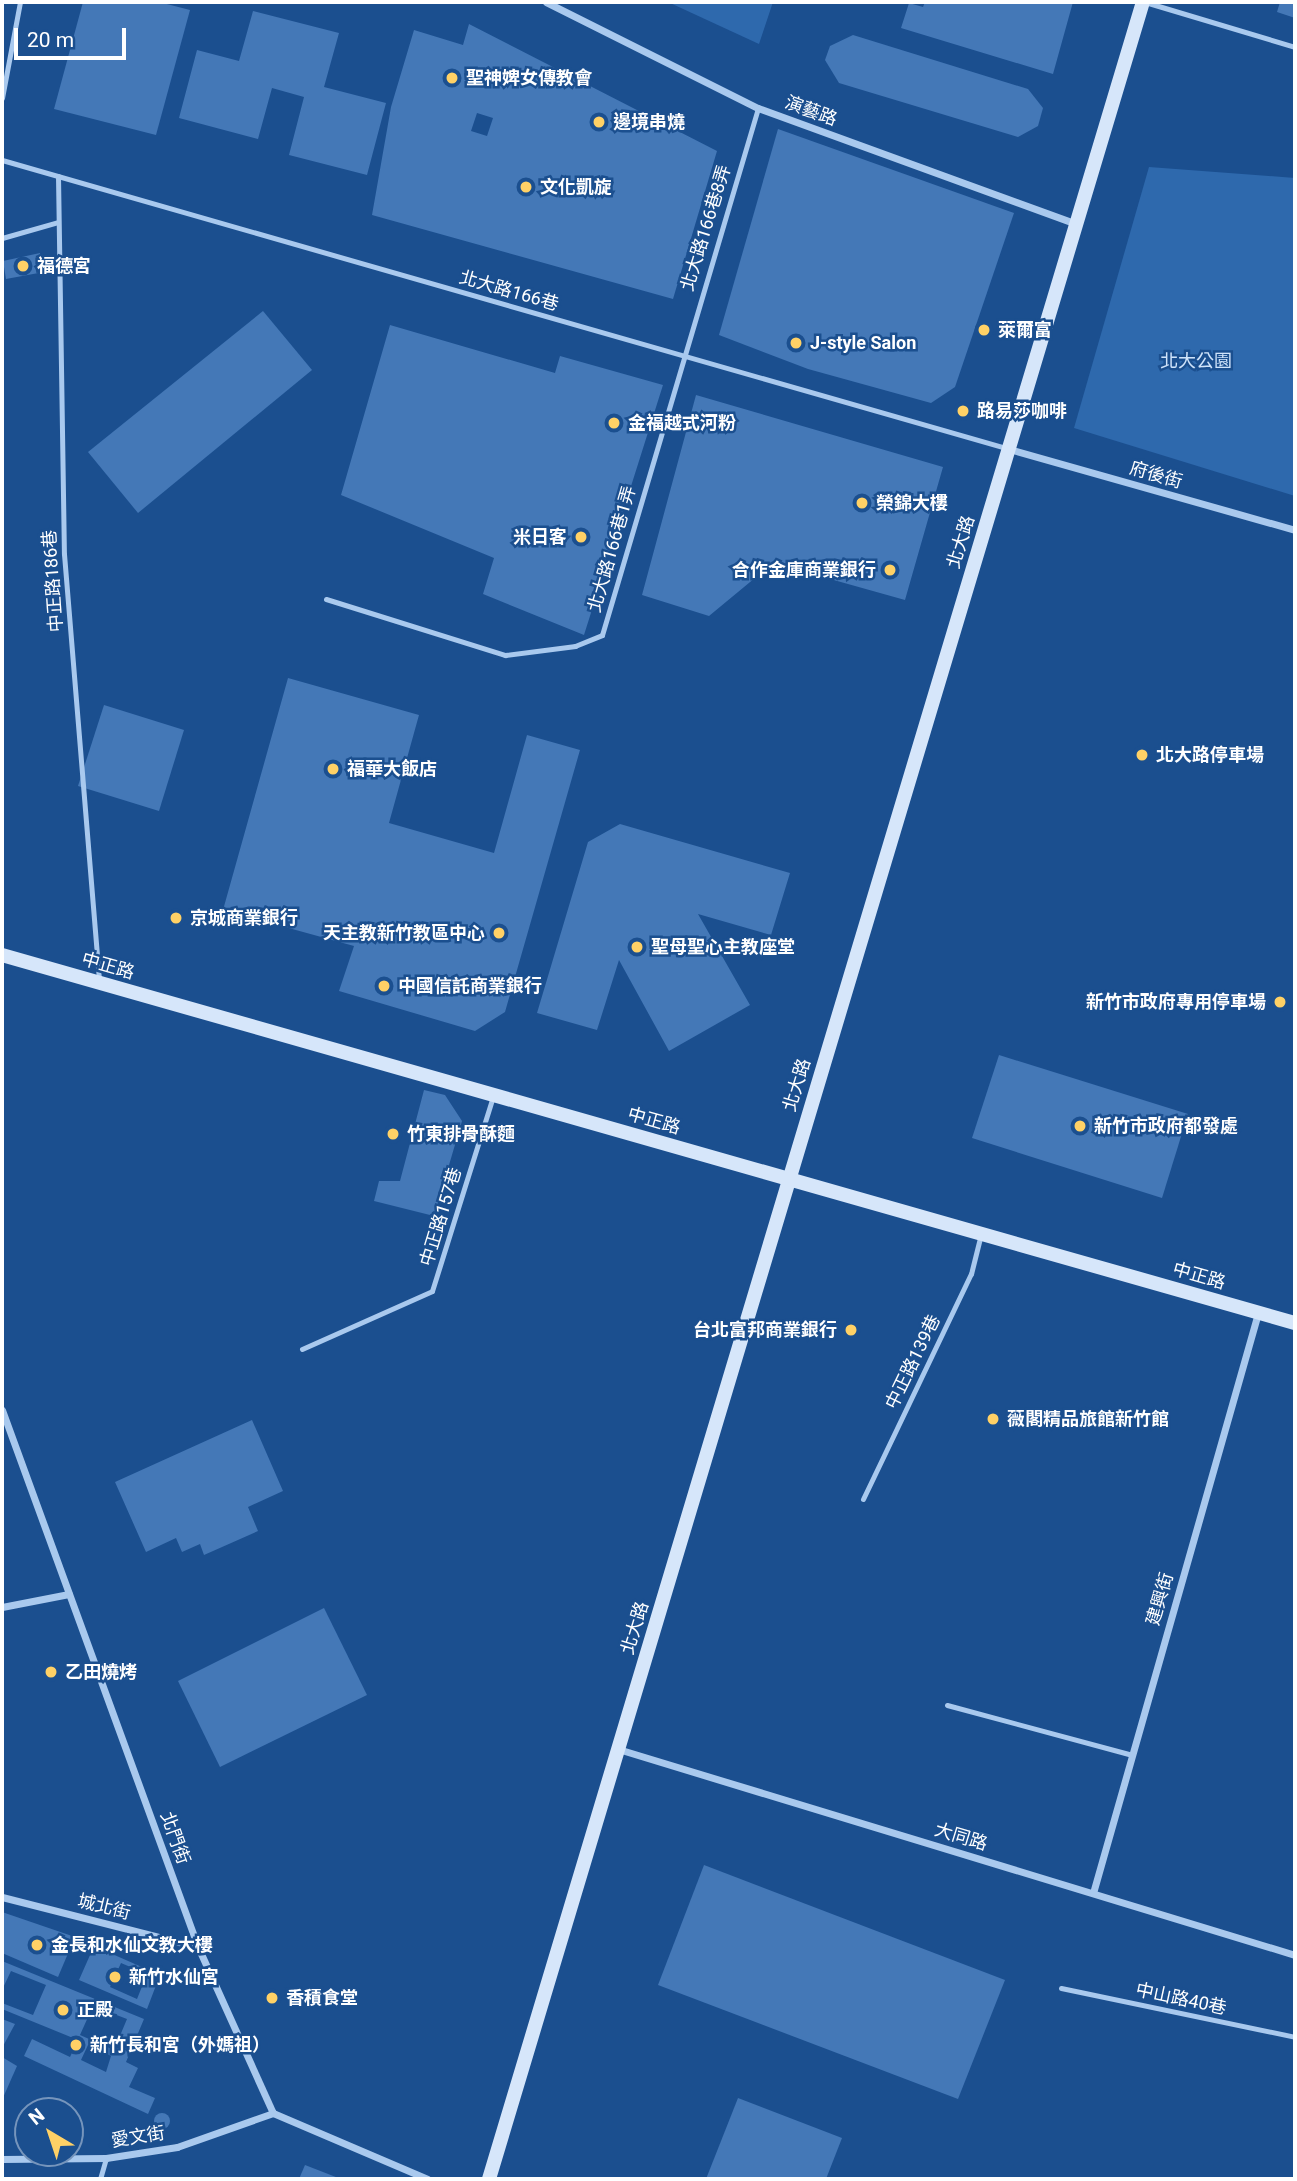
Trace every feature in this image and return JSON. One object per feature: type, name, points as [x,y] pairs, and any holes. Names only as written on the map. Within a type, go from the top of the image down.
[{"type":"street","name":"演藝路","points":[[546,2],[758,108],[1076,225]]},
{"type":"street","name":"北大路","points":[[489,2179],[1144,2]]},
{"type":"street","name":"府後街","points":[[1009,449],[1295,530]]},
{"type":"street","name":"中正路","points":[[2,955],[1295,1324]]},
{"type":"street","name":"建興街","points":[[1093,1893],[1258,1313]]},
{"type":"street","name":"北門街","points":[[2,1410],[198,1947],[273,2113]]},
{"type":"street","points":[[2,1607],[69,1594]]},
{"type":"street","name":"大同路","points":[[618,1749],[1295,1955]]},
{"type":"street","name":"城北街","points":[[2,1896],[198,1947]]},
{"type":"street","points":[[273,2113],[428,2179]]},
{"type":"street","name":"愛文街","points":[[2,2159],[106,2158],[177,2147],[273,2113]]},
{"type":"lane","points":[[2,98],[20,2]]},
{"type":"lane","points":[[1144,2],[1295,47]]},
{"type":"lane","name":"北大路166巷8弄","points":[[682,355],[758,108]]},
{"type":"lane","name":"北大路166巷","points":[[2,160],[1009,449]]},
{"type":"lane","name":"中正路186巷","points":[[58,176],[64,554],[99,983]]},
{"type":"lane","points":[[2,238],[58,222]]},
{"type":"lane","name":"北大路166巷1弄","points":[[326,599],[505,655],[575,646],[602,635],[682,355]]},
{"type":"lane","name":"中正路157巷","points":[[302,1349],[432,1291],[493,1096]]},
{"type":"lane","name":"中正路139巷","points":[[863,1499],[971,1273],[981,1234]]},
{"type":"lane","points":[[947,1704],[1132,1755]]},
{"type":"lane","name":"中山路40巷","points":[[1061,1988],[1295,2037]]},
{"type":"lane","points":[[100,2179],[106,2158]]},
{"type":"green space","points":[[668,2],[773,2],[759,44]]},
{"type":"green space","name":"北大公園","points":[[1149,167],[1295,178],[1295,496],[1074,428]]},
{"type":"building","points":[[83,2],[159,2],[190,10],[156,135],[54,109]]},
{"type":"building","points":[[925,2],[1073,2],[1053,74],[901,28],[909,3],[923,7]]},
{"type":"building","points":[[1280,2],[1295,2],[1295,18],[1277,12]]},
{"type":"building","points":[[253,11],[339,33],[324,87],[386,103],[367,175],[289,155],[304,97],[272,88],[258,139],[179,118],[197,50],[239,61]]},
{"type":"building","name":"文化凱旋","points":[[469,24],[717,151],[673,299],[372,215],[391,107],[414,30],[463,45]],"holes":[[[477,113],[493,118],[487,136],[471,131]]]},
{"type":"building","points":[[853,35],[1028,89],[1043,108],[1038,126],[1018,137],[839,83],[825,60],[830,46]]},
{"type":"building","points":[[778,129],[1014,213],[955,387],[931,403],[808,369],[719,335]]},
{"type":"building","name":"福德宮","points":[[40,253],[44,272],[6,279],[3,261]]},
{"type":"building","points":[[263,311],[312,370],[138,513],[88,452]]},
{"type":"building","points":[[390,325],[555,373],[560,356],[663,385],[584,635],[483,594],[494,558],[341,495]]},
{"type":"building","points":[[696,395],[943,467],[905,600],[773,563],[709,616],[642,595]]},
{"type":"building","points":[[288,678],[419,715],[389,823],[494,853],[527,735],[580,750],[505,1012],[475,1031],[339,991],[354,946],[223,910]]},
{"type":"building","points":[[104,705],[184,730],[159,811],[78,786]]},
{"type":"building","name":"聖母聖心主教座堂","points":[[620,824],[790,873],[771,935],[698,914],[750,1005],[669,1051],[619,960],[597,1030],[537,1013],[588,842]]},
{"type":"building","name":"新竹市政府都發處","points":[[999,1055],[1188,1114],[1162,1198],[972,1138]]},
{"type":"building","points":[[424,1090],[445,1095],[462,1121],[434,1216],[374,1201],[379,1181],[400,1181]]},
{"type":"building","points":[[252,1420],[283,1491],[248,1507],[258,1531],[204,1555],[200,1544],[182,1552],[176,1538],[146,1552],[115,1482]]},
{"type":"building","points":[[324,1608],[367,1695],[220,1767],[178,1681]]},
{"type":"building","points":[[704,1865],[1005,1980],[958,2099],[658,1985]]},
{"type":"building","name":"金長和水仙文教大樓","points":[[2,1912],[75,1937],[58,1977],[2,1953]]},
{"type":"building","points":[[94,1946],[160,1975],[147,2009],[79,1980]],"holes":[[[121,1963],[147,1974],[137,1999],[110,1987]]]},
{"type":"building","points":[[2,1961],[144,2019],[126,2062],[138,2068],[129,2087],[155,2098],[148,2114],[24,2056],[32,2039],[70,2057],[78,2040],[2,2009],[2,2003],[33,2015],[46,1985],[11,1971],[2,1990]],"holes":[[[93,2006],[127,2019],[114,2050],[80,2035]],[[88,2045],[111,2056],[106,2072],[81,2060]]]},
{"type":"building","points":[[2,2019],[15,2024],[2,2048]]},
{"type":"building","points":[[2,2057],[17,2066],[2,2100]]},
{"type":"building","points":[[738,2098],[842,2138],[826,2179],[706,2179]]},
{"type":"building","points":[[162,2113],[168,2115],[168,2127],[162,2129],[156,2127],[154,2121],[156,2115]]},
{"type":"building","points":[[305,2165],[341,2179],[299,2179]]},
{"type":"place","name":"聖神婢女傳教會","points":[[452,78]]},
{"type":"place","name":"邊境串燒","points":[[599,122]]},
{"type":"place","name":"文化凱旋","points":[[526,187]]},
{"type":"place","name":"福德宮","points":[[23,266]]},
{"type":"place","name":"萊爾富","points":[[984,330]]},
{"type":"place","name":"J-style Salon","points":[[796,343]]},
{"type":"place","name":"路易莎咖啡","points":[[963,411]]},
{"type":"place","name":"金福越式河粉","points":[[614,423]]},
{"type":"place","name":"榮錦大樓","points":[[862,503]]},
{"type":"place","name":"米日客","points":[[581,537]]},
{"type":"place","name":"合作金庫商業銀行","points":[[890,570]]},
{"type":"place","name":"北大路停車場","points":[[1142,755]]},
{"type":"place","name":"福華大飯店","points":[[333,769]]},
{"type":"place","name":"京城商業銀行","points":[[176,918]]},
{"type":"place","name":"天主教新竹教區中心","points":[[499,933]]},
{"type":"place","name":"聖母聖心主教座堂","points":[[637,947]]},
{"type":"place","name":"中國信託商業銀行","points":[[384,986]]},
{"type":"place","name":"新竹市政府專用停車場","points":[[1280,1002]]},
{"type":"place","name":"新竹市政府都發處","points":[[1080,1126]]},
{"type":"place","name":"竹東排骨酥麵","points":[[393,1134]]},
{"type":"place","name":"台北富邦商業銀行","points":[[851,1330]]},
{"type":"place","name":"薇閣精品旅館新竹館","points":[[993,1419]]},
{"type":"place","name":"乙田燒烤","points":[[51,1672]]},
{"type":"place","name":"金長和水仙文教大樓","points":[[37,1945]]},
{"type":"place","name":"新竹水仙宮","points":[[115,1977]]},
{"type":"place","name":"香積食堂","points":[[272,1998]]},
{"type":"place","name":"正殿","points":[[63,2010]]},
{"type":"place","name":"新竹長和宮（外媽祖）","points":[[76,2045]]}]
